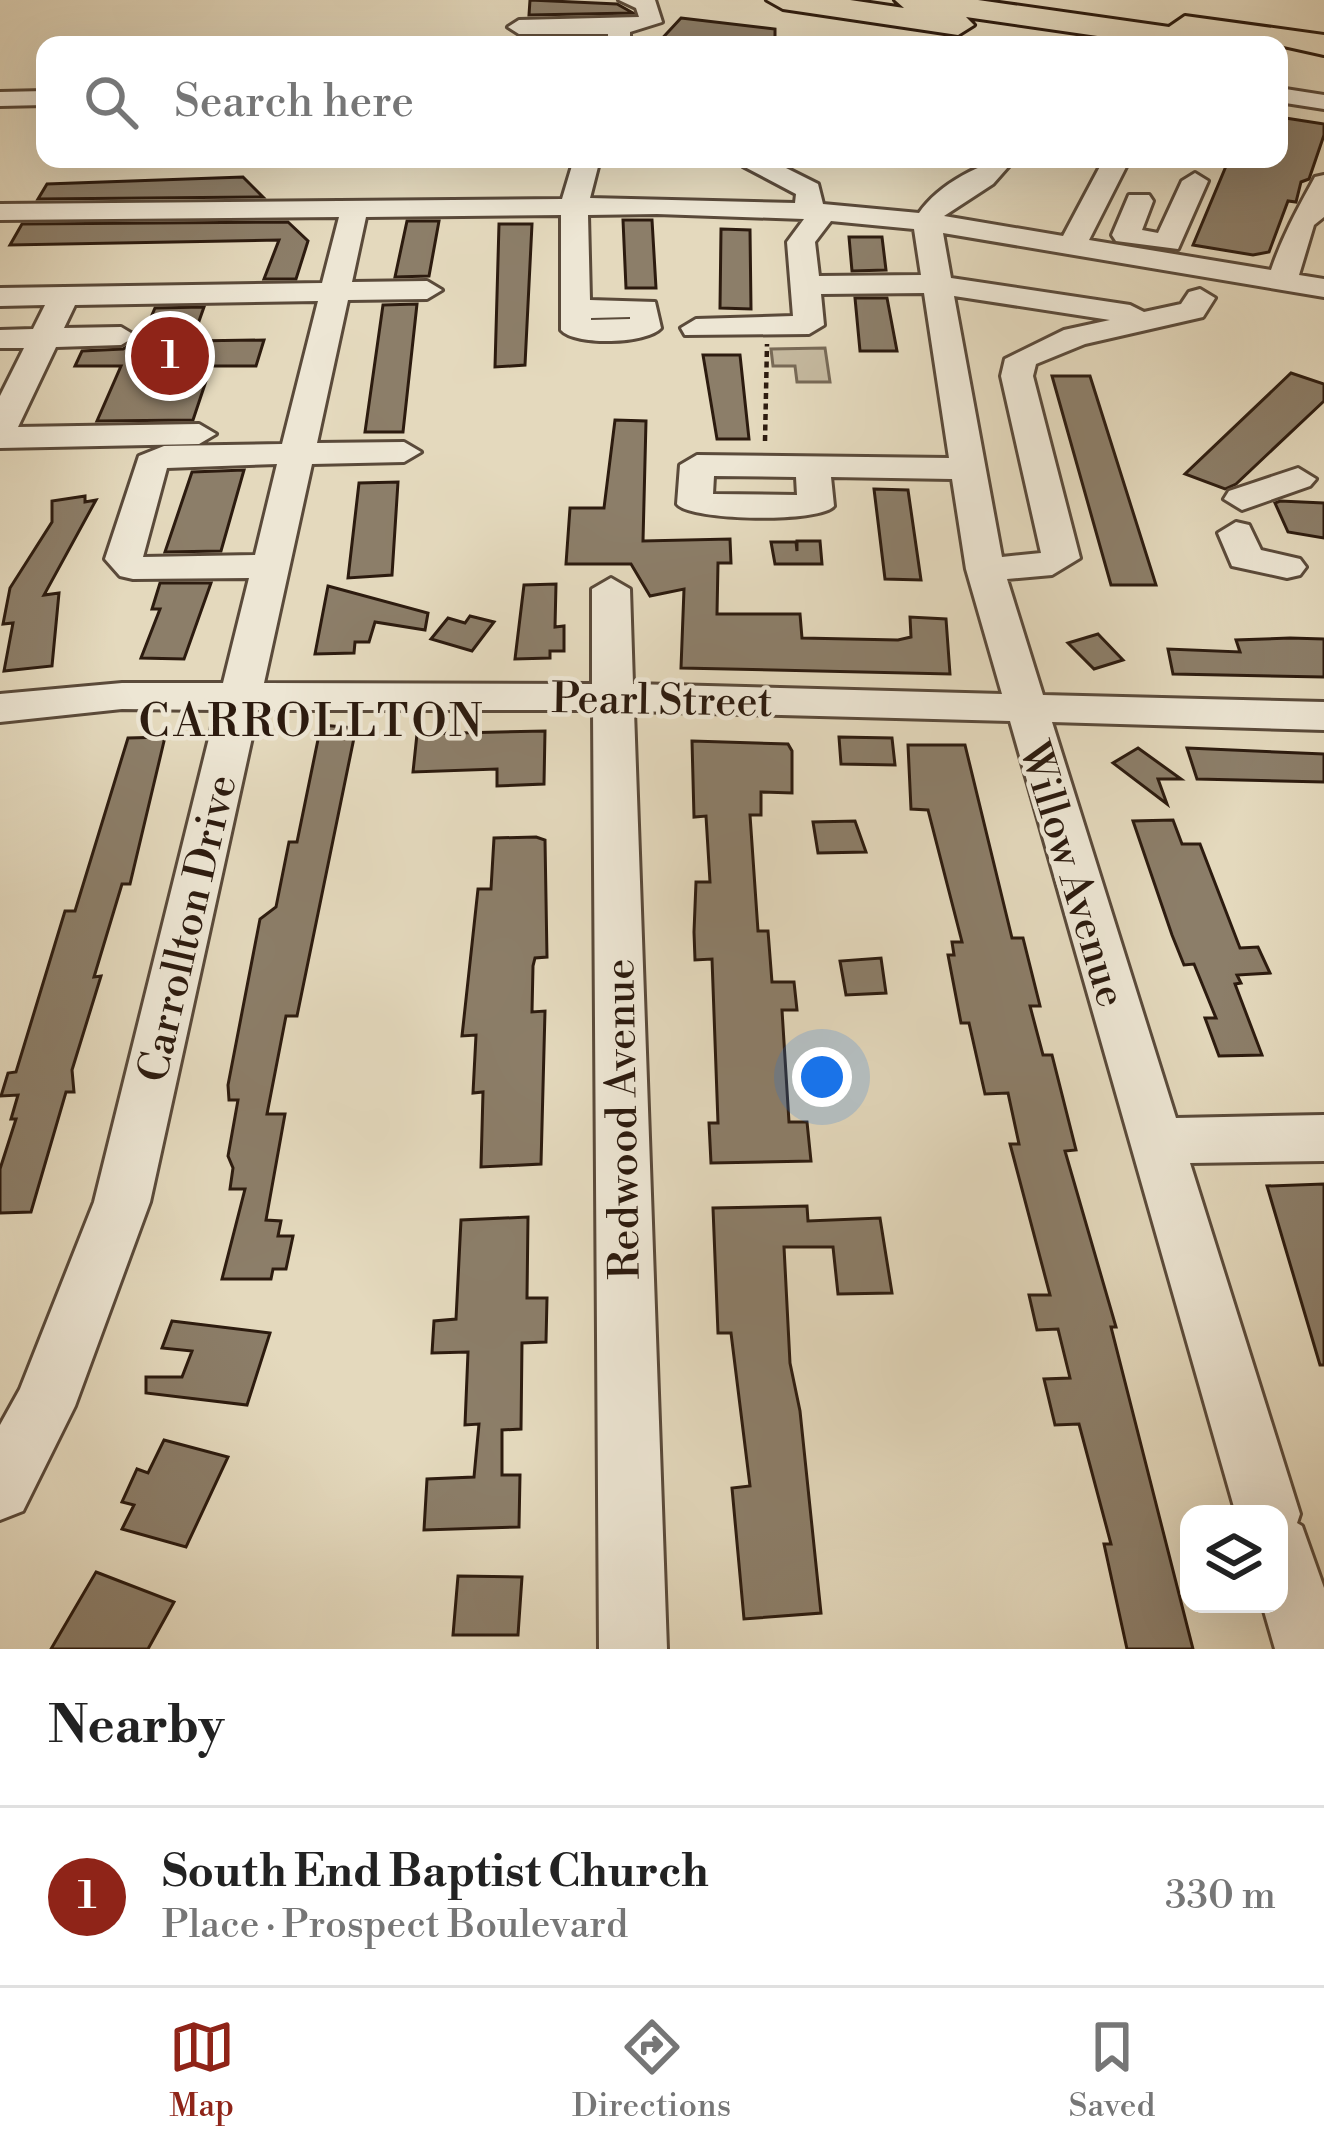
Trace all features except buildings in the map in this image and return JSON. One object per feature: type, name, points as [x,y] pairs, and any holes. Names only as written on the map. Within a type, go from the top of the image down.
[{"type":"highway","points":[[784,0],[1037,36]]},
{"type":"highway","points":[[911,0],[1041,10],[1179,36]]},
{"type":"highway","points":[[928,0],[1251,36]]},
{"type":"highway","points":[[1015,0],[1184,36]]},
{"type":"highway","points":[[1288,41],[1324,45]]},
{"type":"highway","points":[[1288,53],[1324,58]]},
{"type":"highway","points":[[1288,71],[1324,77]]},
{"type":"street","points":[[521,0],[518,36],[619,36],[650,22],[646,3],[630,0]]},
{"type":"street","points":[[1288,96],[1324,102]]},
{"type":"street","points":[[0,99],[36,99]]},
{"type":"street","points":[[0,118],[36,102]]},
{"type":"street","points":[[576,309],[580,168]]},
{"type":"street","points":[[696,328],[809,325],[801,242],[817,212],[809,190],[760,168]]},
{"type":"street","points":[[927,222],[932,209],[989,181],[997,168]]},
{"type":"street","points":[[1072,245],[1113,168]]},
{"type":"street","points":[[1099,194],[1139,201],[1126,235],[1163,244],[1172,241],[1195,181]]},
{"type":"street","points":[[1282,281],[1309,243],[1301,222],[1317,209],[1324,183]]},
{"type":"street","points":[[0,212],[577,208],[817,212],[927,222],[1324,288]]},
{"type":"street","name":"Carrollton Drive","points":[[0,1488],[44,1406],[122,1202],[354,210]]},
{"type":"street","name":"Willow Avenue","points":[[927,222],[985,568],[1265,1505]]},
{"type":"street","points":[[805,285],[934,284],[1163,319]]},
{"type":"street","points":[[6,289],[64,296],[427,290]]},
{"type":"street","points":[[0,339],[127,333],[151,294]]},
{"type":"street","points":[[64,296],[0,435],[302,443],[404,452]]},
{"type":"street","points":[[985,568],[1039,567],[1061,558],[1017,376],[1021,359],[1075,337],[1192,311],[1200,298]]},
{"type":"street","points":[[1063,303],[1075,337]]},
{"type":"street","points":[[272,566],[133,568],[124,559],[152,464],[164,456],[302,443]]},
{"type":"street","points":[[813,466],[970,469]]},
{"type":"street","points":[[1287,567],[1245,559],[1239,516],[1298,479]]},
{"type":"street","name":"Redwood Avenue","points":[[611,589],[633,1649]]},
{"type":"street","name":"Pearl Street","points":[[0,708],[122,696],[612,697],[1324,716]]},
{"type":"street","points":[[1155,1141],[1324,1138]]},
{"type":"street","points":[[1288,1579],[1309,1649]]},
{"type":"path","points":[[765,444],[762,387],[770,381],[767,344]]},
{"type":"shaded area","points":[[825,348],[830,382],[797,382],[795,366],[773,366],[771,349]]},
{"type":"place","name":"South End Baptist Church","points":[[170,356]]},
{"type":"district","name":"CARROLLTON","points":[[312,720]]}]
